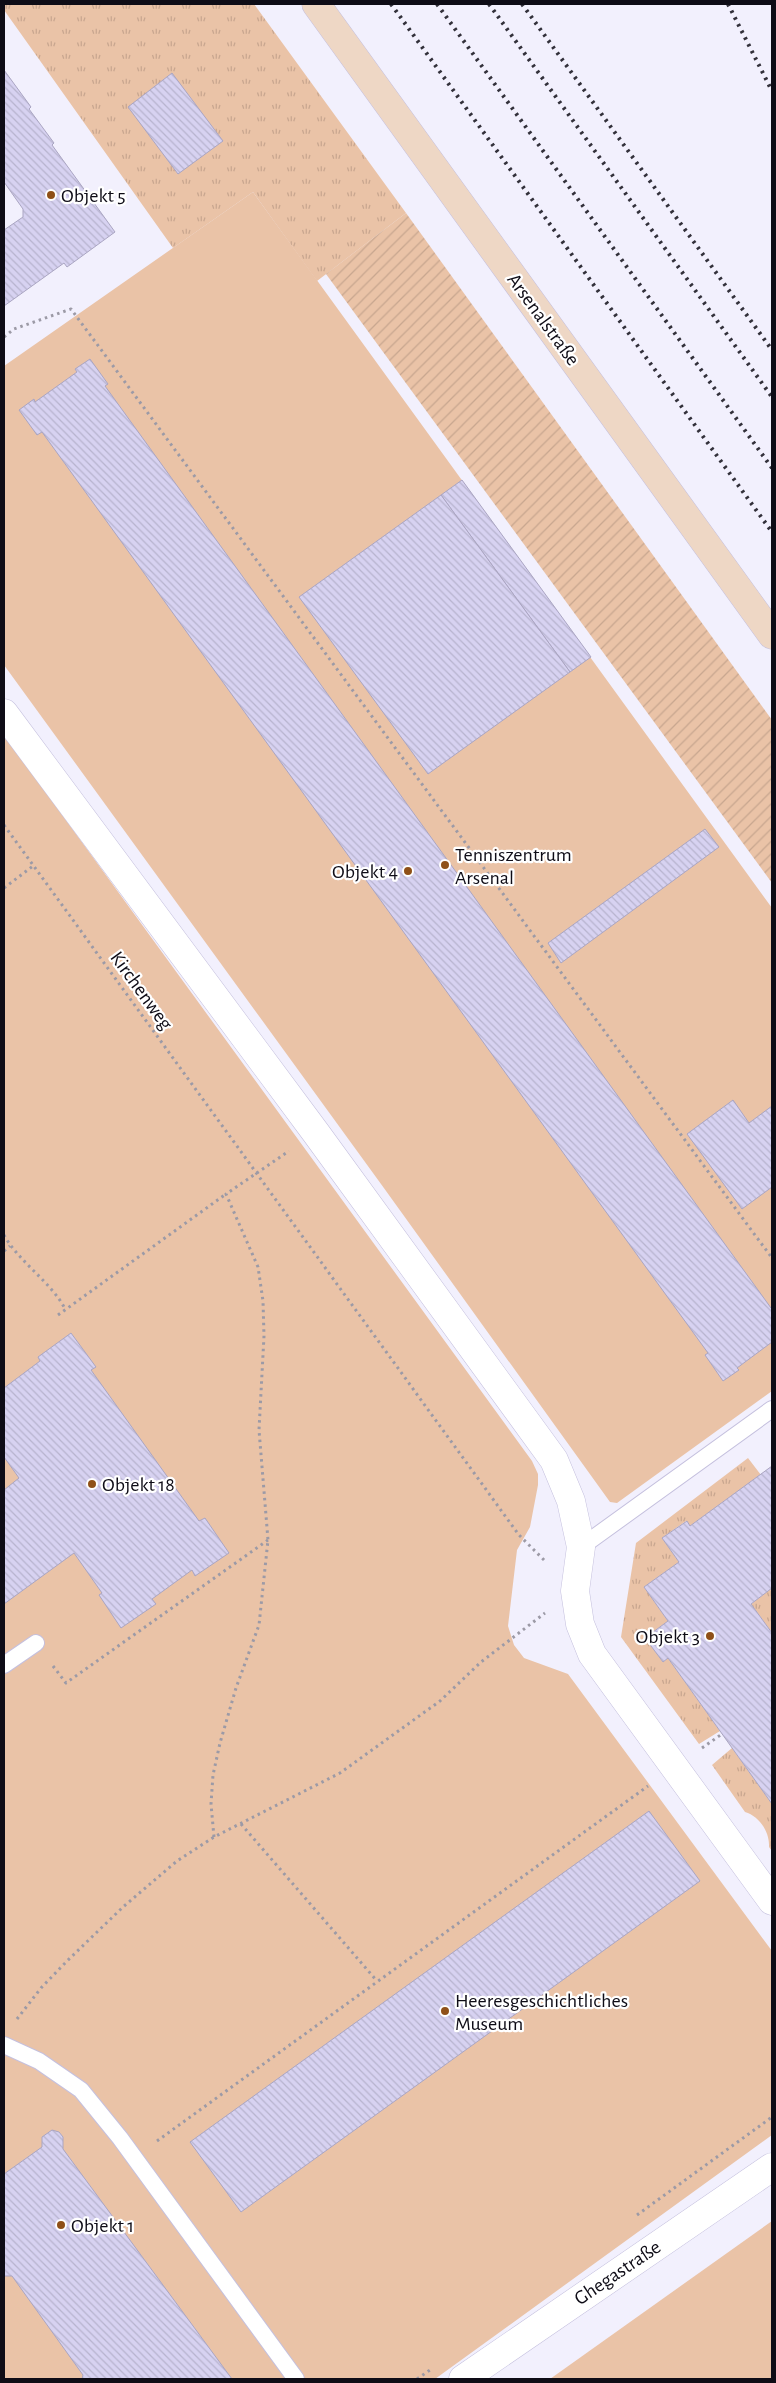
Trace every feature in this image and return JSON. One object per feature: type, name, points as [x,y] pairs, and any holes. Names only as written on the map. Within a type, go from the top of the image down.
[{"type":"main road","name":"Arsenalstraße","points":[[316,4],[772,635]]},
{"type":"street","points":[[4,713],[316,1133],[554,1460],[571,1501],[580,1547],[574,1591],[580,1624],[592,1654],[772,1901]]},
{"type":"street","name":"Ghegastraße","points":[[463,2379],[772,2167]]},
{"type":"lane","points":[[580,1547],[772,1408]]},
{"type":"lane","points":[[4,1665],[36,1643]]},
{"type":"lane","points":[[4,2045],[40,2061],[81,2090],[134,2158],[296,2379]]},
{"type":"path","points":[[4,337],[14,330],[70,309],[772,1258]]},
{"type":"path","name":"Kirchenweg","points":[[4,825],[518,1535],[574,1591]]},
{"type":"path","points":[[4,888],[33,866]]},
{"type":"path","points":[[58,1315],[65,1308],[255,1174]]},
{"type":"path","points":[[214,1837],[211,1804],[213,1775],[236,1688],[259,1625],[268,1540],[259,1430],[264,1336],[263,1301],[258,1267],[226,1194]]},
{"type":"path","points":[[4,1235],[10,1246],[22,1257],[65,1308]]},
{"type":"path","points":[[4,1251],[10,1246]]},
{"type":"path","points":[[36,1643],[66,1683],[268,1540]]},
{"type":"path","points":[[16,2021],[60,1968],[123,1907],[177,1861],[214,1837],[340,1773],[373,1751],[440,1701],[481,1662],[574,1591]]},
{"type":"path","points":[[134,2158],[674,1768]]},
{"type":"path","points":[[241,1824],[377,1982]]},
{"type":"green space","points":[[4,4],[254,4],[406,213],[317,281],[253,192],[173,248],[4,10]]},
{"type":"green space","name":"Tenniszentrum Arsenal","points":[[253,192],[772,908],[772,1391],[617,1503],[610,1502],[4,665],[4,366]]},
{"type":"green space","points":[[406,213],[772,720],[772,883],[326,274]]},
{"type":"green space","points":[[4,735],[532,1461],[538,1474],[538,1485],[530,1527],[517,1550],[508,1626],[514,1645],[524,1658],[568,1674],[772,1951],[772,2135],[435,2379],[4,2379]]},
{"type":"green space","points":[[748,1458],[761,1475],[690,1526],[686,1521],[662,1538],[679,1562],[644,1587],[668,1621],[645,1638],[663,1662],[668,1658],[720,1731],[699,1744],[621,1637],[636,1543]]},
{"type":"green space","points":[[772,1588],[772,1633],[751,1604]]},
{"type":"green space","points":[[732,1748],[772,1804],[772,1851],[769,1847],[768,1836],[763,1825],[755,1817],[745,1812],[712,1765]]},
{"type":"green space","points":[[772,2221],[772,2379],[550,2379]]},
{"type":"building","name":"Objekt 5","points":[[4,70],[31,107],[29,109],[54,143],[52,145],[115,232],[67,267],[64,263],[4,306],[4,230],[23,217],[23,209],[4,182]]},
{"type":"building","points":[[172,73],[223,141],[178,174],[128,107]]},
{"type":"building","name":"Objekt 4","points":[[90,359],[108,384],[105,386],[772,1307],[772,1342],[723,1381],[705,1355],[708,1353],[42,432],[37,435],[19,410],[34,399],[35,402],[77,372],[75,369]]},
{"type":"building","points":[[462,480],[591,657],[570,672],[441,495]]},
{"type":"building","points":[[441,495],[570,672],[428,774],[299,597]]},
{"type":"building","points":[[705,829],[719,847],[561,963],[548,943]]},
{"type":"building","points":[[733,1100],[749,1123],[772,1106],[772,1187],[742,1209],[687,1134]]},
{"type":"building","name":"Objekt 18","points":[[71,1333],[96,1367],[91,1370],[199,1521],[205,1518],[229,1553],[195,1576],[192,1570],[152,1599],[156,1604],[121,1628],[99,1595],[102,1593],[74,1553],[4,1604],[4,1490],[19,1478],[4,1457],[4,1388],[40,1361],[38,1357]]},
{"type":"building","name":"Objekt 3","points":[[772,1466],[772,1588],[751,1604],[772,1633],[772,1804],[668,1658],[663,1662],[645,1638],[668,1621],[644,1587],[679,1562],[662,1538],[687,1521],[690,1526]]},
{"type":"building","points":[[649,1811],[700,1881],[241,2212],[190,2142]]},
{"type":"building","name":"Objekt 1","points":[[52,2130],[59,2132],[63,2137],[63,2149],[232,2379],[82,2379],[83,2375],[12,2276],[4,2276],[4,2174],[42,2147],[42,2137]]},
{"type":"railway","points":[[391,4],[772,532]]},
{"type":"railway","points":[[437,4],[772,468]]},
{"type":"railway","points":[[489,4],[772,397]]},
{"type":"railway","points":[[522,4],[772,350]]},
{"type":"railway","points":[[728,4],[772,91]]},
{"type":"place","name":"Objekt 5","points":[[51,195]]},
{"type":"place","name":"Tenniszentrum Arsenal","points":[[445,865]]},
{"type":"place","name":"Objekt 4","points":[[408,871]]},
{"type":"place","name":"Objekt 18","points":[[92,1484]]},
{"type":"place","name":"Objekt 3","points":[[710,1636]]},
{"type":"place","name":"Heeresgeschichtliches Museum","points":[[445,2011]]},
{"type":"place","name":"Objekt 1","points":[[61,2225]]}]
